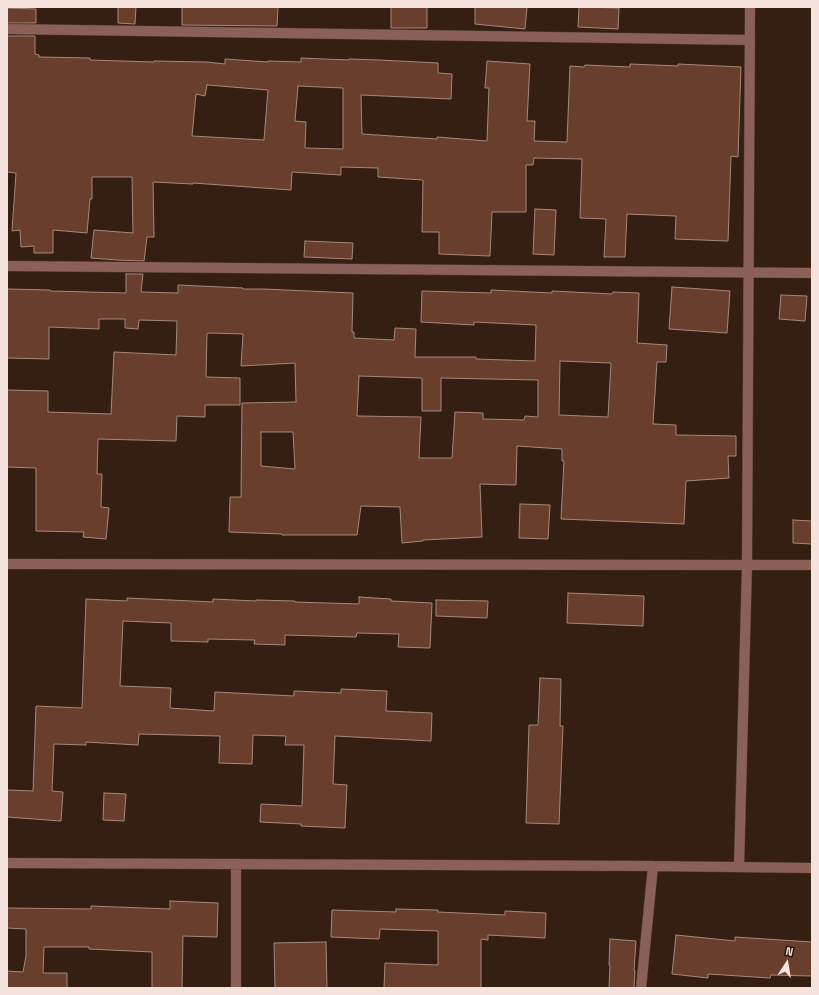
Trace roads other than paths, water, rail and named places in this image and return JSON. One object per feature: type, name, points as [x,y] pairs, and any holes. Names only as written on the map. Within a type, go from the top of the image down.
[{"type":"street","points":[[739,867],[747,566],[750,7]]},
{"type":"street","points":[[7,29],[750,40]]},
{"type":"street","points":[[7,266],[812,273]]},
{"type":"street","points":[[7,564],[812,565]]},
{"type":"street","points":[[7,863],[812,868]]},
{"type":"street","points":[[236,864],[236,988]]},
{"type":"street","points":[[641,988],[653,866]]}]
